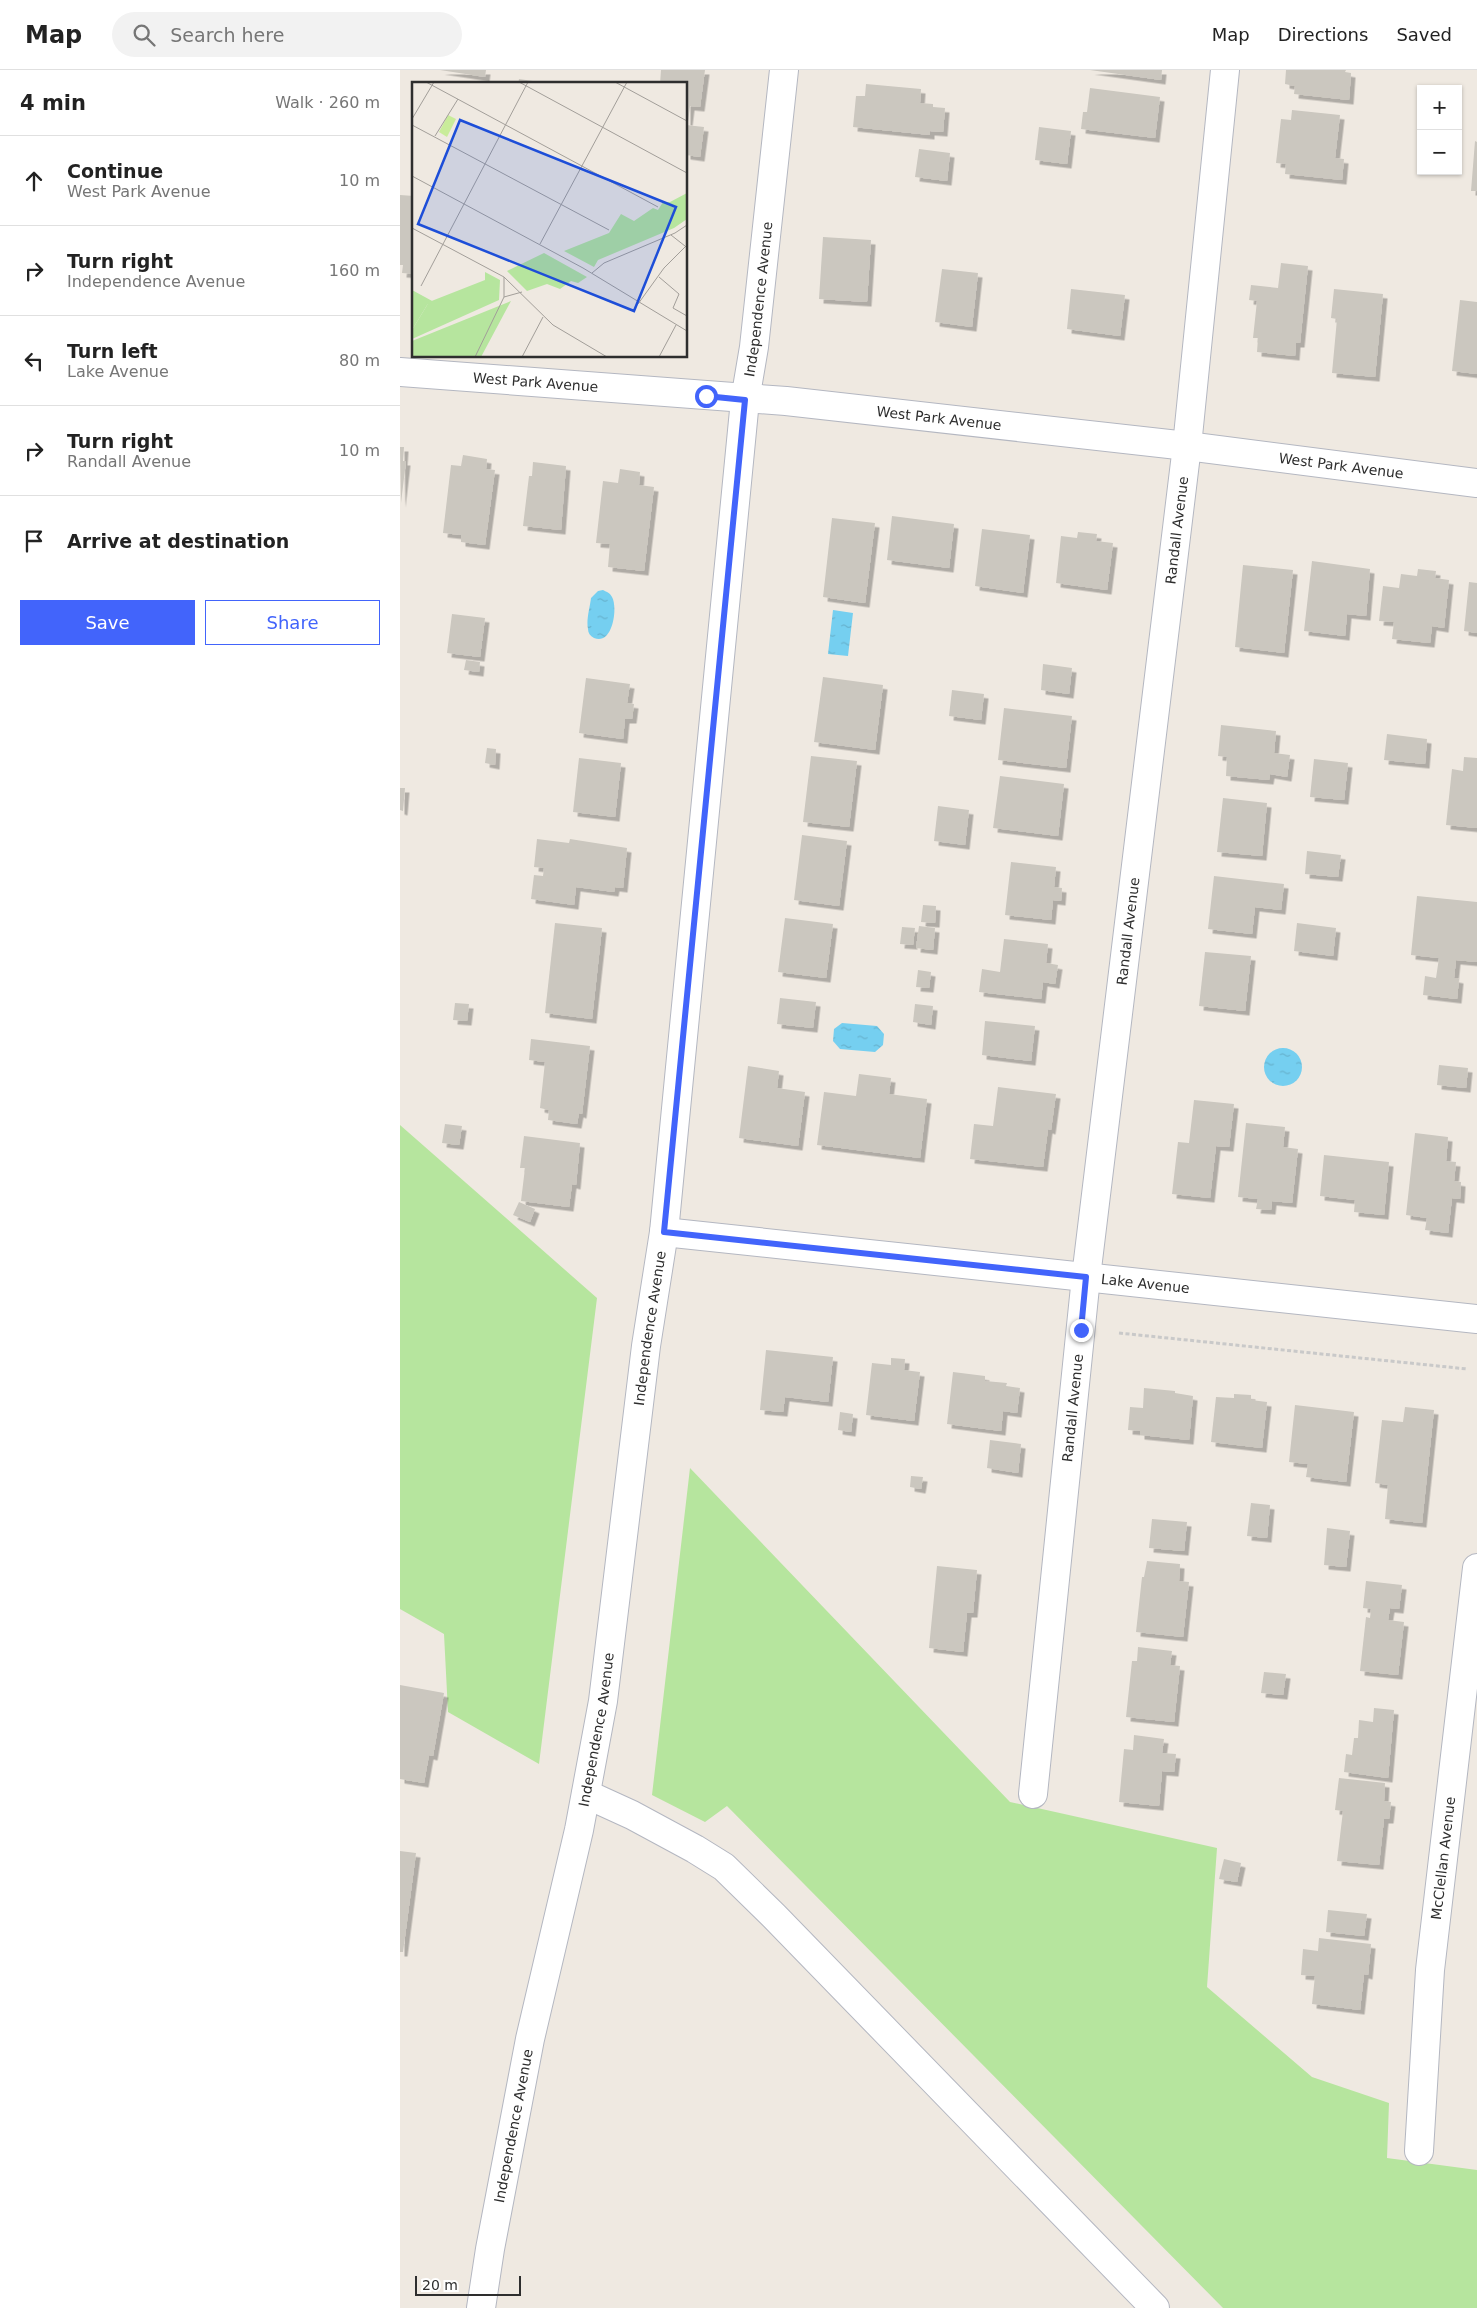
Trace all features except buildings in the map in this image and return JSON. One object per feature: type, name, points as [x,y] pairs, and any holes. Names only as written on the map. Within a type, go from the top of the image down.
[{"type":"street","name":"Independence Avenue","points":[[481,2308],[490,2249],[530,2040],[579,1830],[602,1701],[646,1346],[664,1232],[745,400],[754,347],[784,70]]},
{"type":"street","name":"Randall Avenue","points":[[1033,1794],[1086,1277],[1187,446],[1225,70]]},
{"type":"street","name":"West Park Avenue","points":[[400,372],[745,400],[796,402],[1187,446],[1477,483]]},
{"type":"street","name":"Lake Avenue","points":[[664,1232],[1477,1319]]},
{"type":"street","name":"McClellan Avenue","points":[[1419,2150],[1430,1970],[1477,1568]]},
{"type":"street","points":[[586,1794],[632,1815],[724,1867],[774,1916],[1155,2308]]},
{"type":"path","points":[[1119,1333],[1467,1369]]},
{"type":"green space","points":[[400,1125],[597,1298],[539,1764],[448,1712],[444,1634],[400,1609]]},
{"type":"green space","points":[[690,1468],[1010,1802],[1217,1848],[1207,1987],[1312,2077],[1389,2103],[1387,2158],[1477,2170],[1477,2308],[1223,2308],[727,1806],[705,1822],[652,1795]]},
{"type":"water","points":[[603,590],[611,596],[614,602],[614,616],[610,631],[600,639],[591,636],[587,622],[591,598],[598,591]]},
{"type":"water","points":[[833,610],[853,613],[848,656],[828,654]]},
{"type":"water","points":[[842,1023],[877,1026],[884,1034],[883,1045],[875,1052],[840,1049],[833,1041],[834,1029]]},
{"type":"water","points":[[1283,1048],[1296,1054],[1302,1067],[1296,1080],[1283,1086],[1270,1080],[1264,1067],[1270,1054]]},
{"type":"route","points":[[706,396],[745,400],[664,1232],[1086,1277],[1081,1330]]}]
